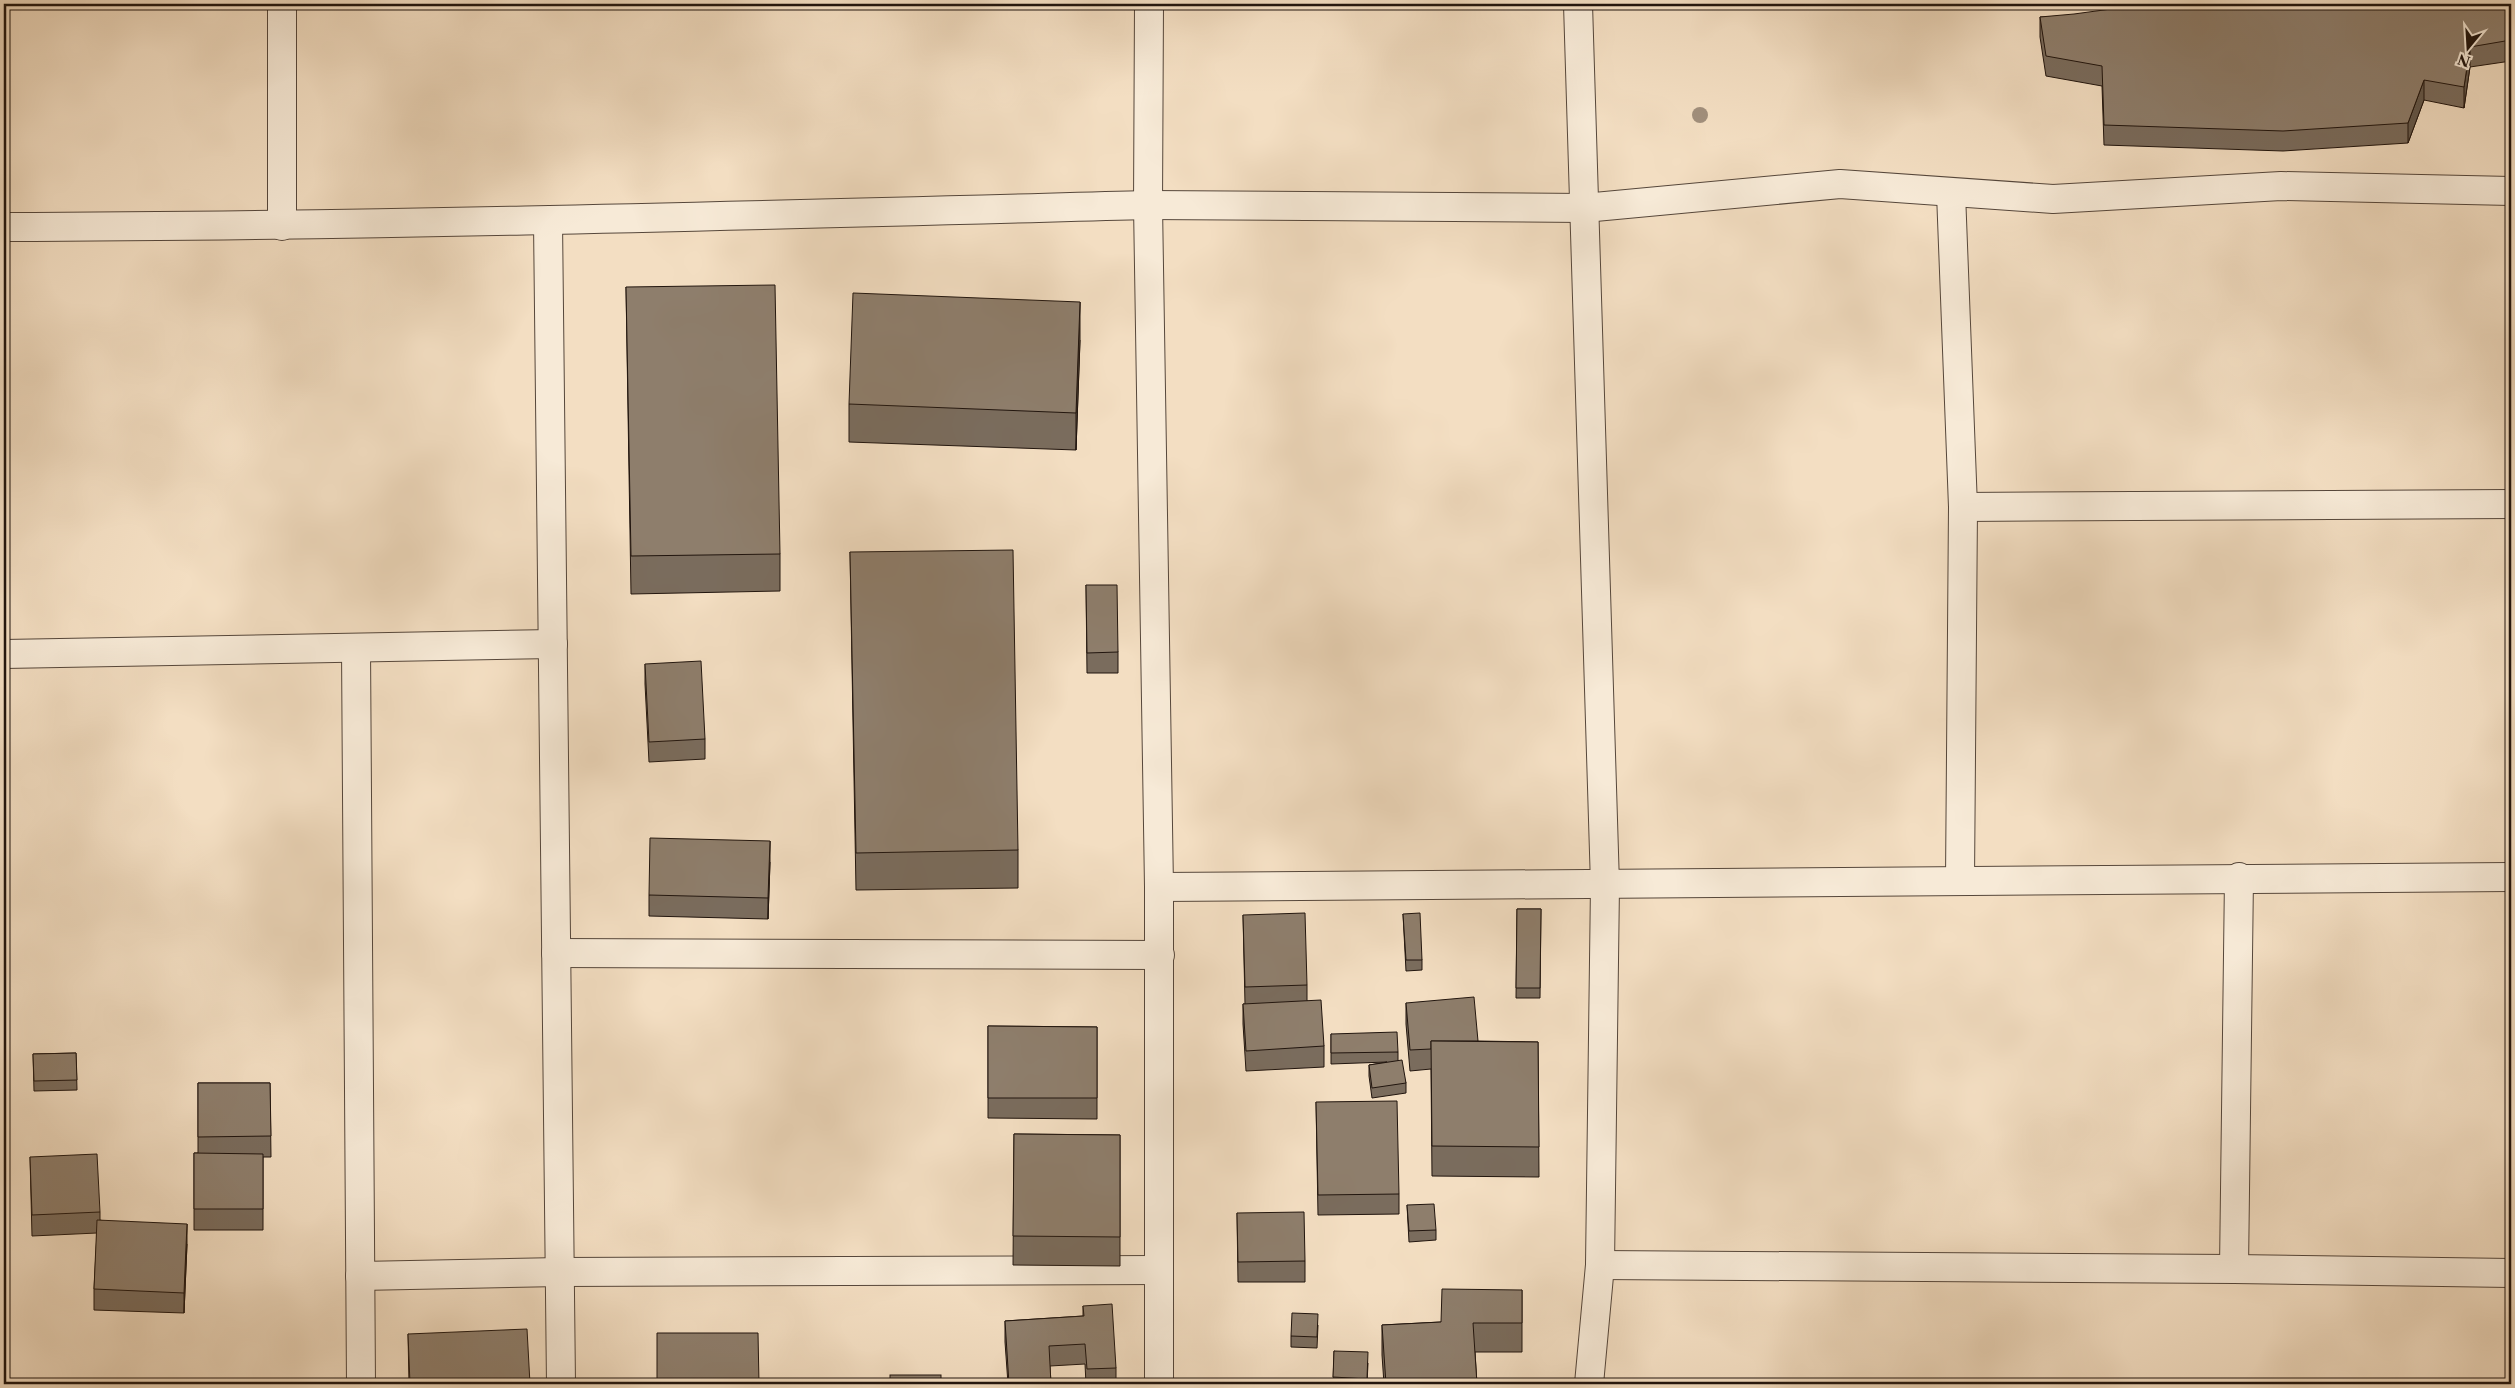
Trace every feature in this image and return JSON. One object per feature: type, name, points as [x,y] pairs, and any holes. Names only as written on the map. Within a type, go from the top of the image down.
[{"type":"street","points":[[282,4],[282,226]]},
{"type":"street","points":[[1149,4],[1148,205],[1160,955],[1159,1384]]},
{"type":"street","points":[[1578,4],[1605,885],[1600,1265],[1589,1384]]},
{"type":"street","points":[[4,227],[282,226],[548,221],[1148,205],[1584,208],[1840,184],[2053,199],[2281,186],[2511,191]]},
{"type":"street","points":[[1951,193],[1963,507],[1960,880]]},
{"type":"street","points":[[548,221],[561,1384]]},
{"type":"street","points":[[1963,507],[2511,504]]},
{"type":"street","points":[[4,654],[553,644]]},
{"type":"street","points":[[356,648],[361,1384]]},
{"type":"street","points":[[1159,887],[1605,885],[2239,877],[2511,877]]},
{"type":"street","points":[[2234,1269],[2239,877]]},
{"type":"street","points":[[556,953],[1160,955]]},
{"type":"street","points":[[1600,1265],[2234,1269],[2511,1273]]},
{"type":"street","points":[[360,1276],[560,1272],[1159,1270]]},
{"type":"building","points":[[2148,4],[2488,4],[2511,7],[2511,40],[2470,47],[2464,87],[2424,80],[2408,123],[2283,131],[2104,125],[2102,66],[2046,56],[2040,17]]},
{"type":"building","points":[[775,285],[780,554],[631,556],[626,287]]},
{"type":"building","points":[[853,293],[1080,302],[1076,413],[849,404]]},
{"type":"building","points":[[1013,550],[1018,850],[856,853],[850,552]]},
{"type":"building","points":[[1086,585],[1117,585],[1118,652],[1087,653]]},
{"type":"building","points":[[701,661],[705,739],[649,742],[645,664]]},
{"type":"building","points":[[650,838],[770,841],[768,898],[649,895]]},
{"type":"building","points":[[1517,909],[1541,909],[1540,988],[1516,988]]},
{"type":"building","points":[[1305,913],[1307,985],[1245,987],[1243,915]]},
{"type":"building","points":[[1420,913],[1422,960],[1406,960],[1403,914]]},
{"type":"building","points":[[1474,997],[1478,1041],[1431,1041],[1431,1049],[1410,1050],[1406,1003]]},
{"type":"building","points":[[1321,1000],[1324,1046],[1246,1051],[1243,1004]]},
{"type":"building","points":[[988,1026],[1097,1027],[1097,1098],[988,1098]]},
{"type":"building","points":[[1397,1032],[1398,1052],[1331,1053],[1331,1034]]},
{"type":"building","points":[[1431,1041],[1538,1042],[1539,1147],[1432,1146]]},
{"type":"building","points":[[76,1053],[77,1080],[34,1081],[33,1054]]},
{"type":"building","points":[[1402,1060],[1406,1083],[1372,1088],[1369,1065]]},
{"type":"building","points":[[198,1083],[270,1083],[271,1136],[198,1137]]},
{"type":"building","points":[[1397,1101],[1399,1194],[1318,1195],[1316,1102]]},
{"type":"building","points":[[1014,1134],[1120,1135],[1120,1237],[1013,1236]]},
{"type":"building","points":[[194,1153],[263,1154],[263,1209],[194,1209]]},
{"type":"building","points":[[97,1154],[100,1212],[32,1215],[30,1157]]},
{"type":"building","points":[[1434,1204],[1436,1230],[1409,1231],[1407,1205]]},
{"type":"building","points":[[1304,1212],[1305,1261],[1238,1262],[1237,1213]]},
{"type":"building","points":[[97,1220],[187,1224],[184,1293],[94,1289]]},
{"type":"building","points":[[1442,1289],[1522,1290],[1522,1323],[1473,1323],[1477,1384],[1386,1384],[1382,1325],[1441,1322]]},
{"type":"building","points":[[1112,1304],[1116,1368],[1087,1369],[1085,1344],[1049,1346],[1051,1384],[1009,1384],[1005,1321],[1084,1316],[1083,1306]]},
{"type":"building","points":[[1292,1313],[1318,1314],[1317,1337],[1291,1336]]},
{"type":"building","points":[[527,1329],[530,1384],[410,1384],[408,1334]]},
{"type":"building","points":[[657,1333],[758,1333],[759,1384],[657,1384]]},
{"type":"building","points":[[1334,1351],[1368,1352],[1367,1379],[1333,1377]]},
{"type":"building","points":[[890,1375],[941,1375],[941,1384],[890,1384]]}]
